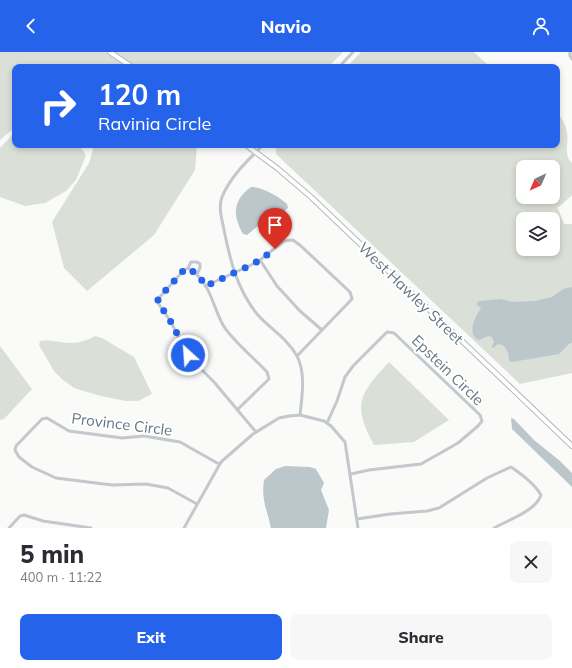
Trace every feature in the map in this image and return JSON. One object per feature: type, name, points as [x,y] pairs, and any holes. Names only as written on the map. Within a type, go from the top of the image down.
[{"type":"street","points":[[110,52],[128,64]]},
{"type":"street","points":[[342,64],[353,52]]},
{"type":"street","points":[[569,53],[572,59]]},
{"type":"street","name":"West Hawley Street","points":[[250,148],[277,168],[306,193],[572,446]]},
{"type":"street","points":[[260,148],[233,178],[221,198],[220,210],[234,273],[246,300],[258,315],[291,347],[297,356],[302,374],[300,415]]},
{"type":"street","points":[[206,286],[260,260],[284,241],[293,240],[301,246],[350,292],[352,299],[297,356]]},
{"type":"street","points":[[260,260],[277,286],[300,311],[322,330]]},
{"type":"street","points":[[197,274],[200,264],[194,261],[191,262],[188,268],[184,270],[158,299],[158,302],[171,322],[188,355],[214,382],[256,432]]},
{"type":"street","points":[[188,268],[197,274],[206,286],[223,325],[269,376],[269,380],[237,410]]},
{"type":"street","name":"Epstein Circle","points":[[327,423],[337,401],[345,377],[352,366],[387,332],[394,333],[480,415],[482,421],[458,443],[422,464],[369,470],[351,474]]},
{"type":"street","points":[[184,528],[219,464],[256,432],[279,418],[300,415],[316,418],[327,423],[345,442],[358,528]]},
{"type":"street","name":"Province Circle","points":[[197,504],[168,488],[146,484],[112,485],[56,478],[32,467],[20,457],[16,450],[16,446],[42,419],[47,418],[69,431],[122,438],[144,436],[180,442],[219,464]]},
{"type":"street","points":[[357,519],[390,514],[427,511],[439,508],[487,478],[511,467],[528,480],[541,495],[539,500],[528,510],[494,528]]},
{"type":"street","points":[[9,528],[20,516],[24,515],[43,521],[91,528]]},
{"type":"shaded area","points":[[0,52],[343,52],[331,64],[12,64],[12,130],[0,140]]},
{"type":"shaded area","points":[[361,52],[474,52],[487,64],[350,64]]},
{"type":"shaded area","points":[[560,116],[566,129],[567,153],[569,160],[572,163],[572,195],[559,207],[557,206],[559,212],[516,212],[516,256],[560,256],[560,214],[564,224],[572,224],[572,373],[520,384],[276,154],[276,148],[560,148]]},
{"type":"shaded area","points":[[12,135],[12,148],[81,148],[86,155],[76,180],[66,191],[45,203],[25,206],[0,197],[0,148]]},
{"type":"shaded area","points":[[93,148],[197,148],[195,170],[154,235],[87,291],[64,268],[52,222],[89,163]]},
{"type":"shaded area","points":[[251,187],[265,190],[275,195],[287,204],[288,208],[284,211],[271,215],[247,235],[243,234],[239,227],[236,208],[241,197]]},
{"type":"shaded area","points":[[572,287],[572,343],[570,343],[559,354],[512,362],[509,361],[508,353],[504,346],[498,344],[493,348],[492,347],[494,342],[492,337],[488,336],[479,340],[475,338],[472,329],[481,308],[476,304],[479,301],[501,299],[513,302],[535,301],[552,297],[563,289]]},
{"type":"shaded area","points":[[95,336],[102,338],[134,357],[152,394],[138,401],[126,401],[101,396],[74,388],[54,371],[39,345],[40,341],[42,340],[74,343],[82,342]]},
{"type":"shaded area","points":[[0,346],[32,389],[4,419],[0,420]]},
{"type":"shaded area","points":[[389,362],[449,420],[414,442],[374,445],[363,420],[361,410],[362,400],[371,383]]},
{"type":"shaded area","points":[[511,418],[514,419],[534,440],[572,473],[572,487],[512,429]]},
{"type":"shaded area","points":[[285,466],[310,467],[316,469],[324,483],[321,490],[329,510],[326,528],[271,528],[263,493],[264,480],[276,469]]},
{"type":"route","points":[[188,355],[171,322],[158,302],[158,299],[184,270],[188,268],[198,275],[206,286],[249,266],[275,249]]}]
